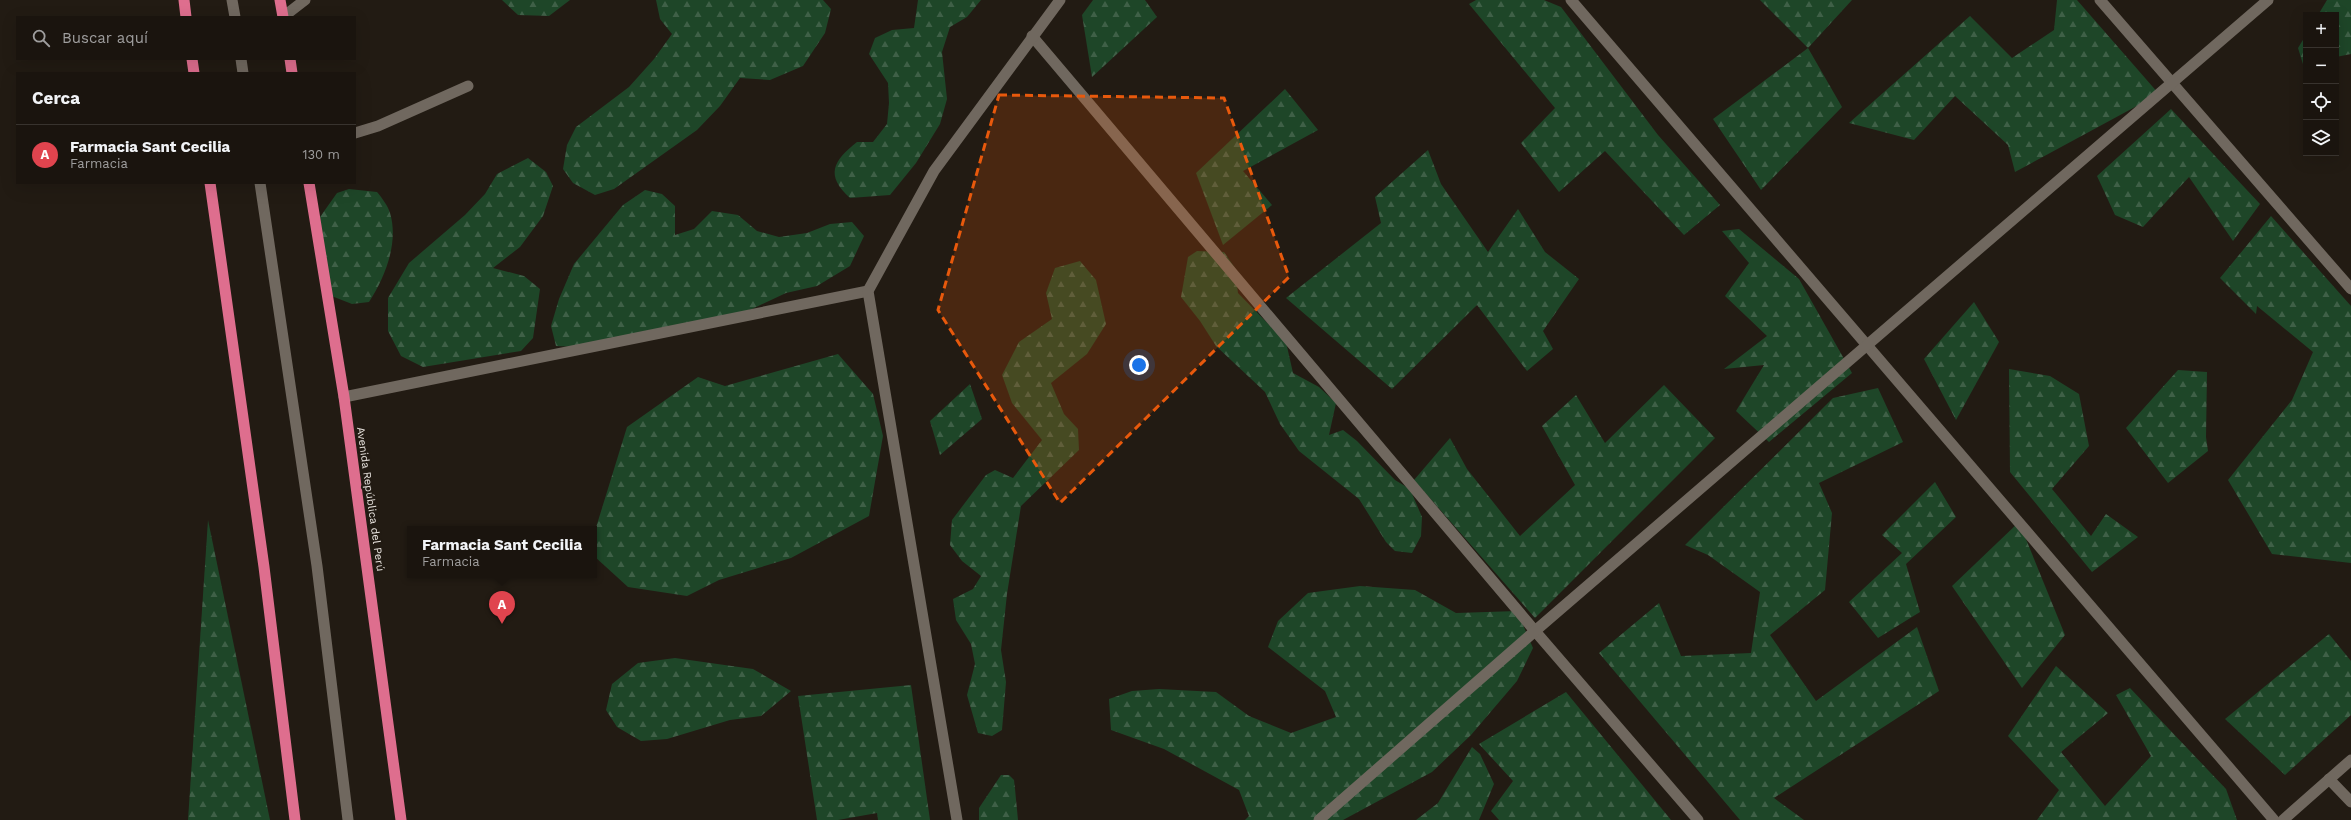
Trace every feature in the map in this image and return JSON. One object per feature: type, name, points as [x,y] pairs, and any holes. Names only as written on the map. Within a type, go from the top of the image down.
[{"type":"highway","points":[[184,0],[186,16]]},
{"type":"highway","points":[[280,0],[283,16]]},
{"type":"highway","points":[[192,60],[194,72]]},
{"type":"highway","points":[[290,60],[292,72]]},
{"type":"highway","points":[[210,184],[264,567],[295,820]]},
{"type":"highway","name":"Avenida República del Perú","points":[[309,184],[344,397],[401,820]]},
{"type":"street","points":[[232,0],[235,16]]},
{"type":"street","points":[[284,16],[305,0]]},
{"type":"street","points":[[957,820],[868,290],[934,171],[1060,0]]},
{"type":"street","points":[[1571,0],[2274,820]]},
{"type":"street","points":[[2100,0],[2351,289]]},
{"type":"street","points":[[1319,820],[1535,631],[2268,0]]},
{"type":"street","points":[[1032,36],[1535,631],[1698,820]]},
{"type":"street","points":[[241,60],[243,72]]},
{"type":"street","points":[[356,133],[378,126],[468,86]]},
{"type":"street","points":[[260,184],[318,566],[348,820]]},
{"type":"street","points":[[344,397],[868,290]]},
{"type":"street","points":[[2283,820],[2351,760]]},
{"type":"street","points":[[2329,779],[2351,802]]},
{"type":"highlighted area","points":[[999,95],[1224,98],[1289,277],[1060,503],[938,310]]},
{"type":"green space","points":[[502,0],[570,0],[549,16],[518,15]]},
{"type":"green space","points":[[656,0],[823,0],[831,9],[825,33],[803,66],[770,80],[740,78],[720,106],[697,130],[614,189],[595,195],[573,183],[563,169],[567,145],[576,127],[629,87],[654,59],[672,34],[660,19]]},
{"type":"green space","points":[[918,0],[981,0],[967,17],[950,27],[942,52],[947,99],[940,124],[916,163],[890,195],[850,198],[837,182],[835,168],[838,162],[842,156],[857,142],[873,142],[887,124],[889,103],[888,83],[869,54],[875,38],[892,30],[914,28]]},
{"type":"green space","points":[[1093,0],[1145,0],[1157,17],[1092,77],[1082,15]]},
{"type":"green space","points":[[1476,0],[1544,0],[1561,7],[1658,135],[1720,205],[1684,235],[1605,151],[1559,192],[1521,143],[1555,108],[1469,4]]},
{"type":"green space","points":[[1760,0],[1852,0],[1808,48]]},
{"type":"green space","points":[[2057,0],[2077,0],[2159,94],[2015,172],[2008,145],[1955,96],[1914,140],[1849,123],[1970,16],[2012,58],[2054,30]]},
{"type":"green space","points":[[2327,0],[2351,0],[2351,54],[2339,56],[2339,12],[2320,12]]},
{"type":"green space","points":[[2303,40],[2303,64],[2298,48]]},
{"type":"green space","points":[[1808,48],[1842,107],[1761,190],[1713,119]]},
{"type":"green space","points":[[1285,89],[1318,130],[1243,171],[1272,205],[1223,245],[1196,173]]},
{"type":"green space","points":[[2171,109],[2260,204],[2233,241],[2189,177],[2143,227],[2115,215],[2097,176]]},
{"type":"green space","points":[[1428,150],[1441,184],[1488,252],[1518,209],[1545,252],[1579,279],[1543,331],[1553,349],[1527,371],[1477,305],[1392,389],[1286,298],[1381,223],[1375,197]]},
{"type":"green space","points":[[528,158],[546,172],[553,186],[543,216],[520,247],[493,268],[524,276],[540,289],[533,338],[521,351],[423,367],[401,356],[388,331],[388,298],[409,263],[465,215],[485,194],[497,174]]},
{"type":"green space","points":[[349,189],[377,192],[389,210],[393,236],[392,248],[385,271],[369,302],[352,304],[329,295],[320,217],[337,193]]},
{"type":"green space","points":[[645,190],[662,194],[675,206],[675,235],[694,229],[712,211],[738,215],[757,231],[779,237],[807,233],[830,224],[852,222],[864,236],[850,266],[817,286],[786,293],[752,309],[724,318],[578,347],[556,346],[551,326],[559,299],[574,264],[623,205]]},
{"type":"green space","points":[[2271,216],[2351,306],[2351,563],[2272,554],[2228,480],[2292,400],[2313,352],[2257,306],[2256,314],[2220,278]]},
{"type":"green space","points":[[1739,229],[1799,279],[1852,373],[1769,442],[1736,411],[1764,365],[1724,369],[1767,336],[1725,296],[1749,263],[1722,231]]},
{"type":"green space","points":[[1197,251],[1224,252],[1235,268],[1238,293],[1286,342],[1293,373],[1319,387],[1336,403],[1329,435],[1343,430],[1357,441],[1395,480],[1410,489],[1422,517],[1421,536],[1412,553],[1395,551],[1386,542],[1359,499],[1299,451],[1280,424],[1265,392],[1216,346],[1200,321],[1181,297],[1188,257]]},
{"type":"green space","points":[[1080,261],[1096,280],[1106,324],[1087,354],[1051,383],[1064,414],[1078,429],[1079,450],[1021,506],[1007,594],[1001,650],[1006,682],[1002,730],[992,736],[978,733],[967,695],[975,664],[971,644],[956,620],[953,599],[973,589],[981,576],[962,561],[950,545],[952,520],[986,475],[995,470],[1013,478],[1042,440],[1012,403],[1002,375],[1019,342],[1052,319],[1046,293],[1055,268]]},
{"type":"green space","points":[[1974,302],[1999,342],[1956,420],[1924,359]]},
{"type":"green space","points":[[838,354],[873,394],[883,436],[869,516],[791,558],[719,580],[687,596],[628,587],[597,559],[596,526],[627,427],[698,377],[725,386]]},
{"type":"green space","points":[[2009,369],[2050,376],[2079,394],[2089,446],[2052,489],[2091,536],[2106,514],[2138,537],[2092,572],[2010,472]]},
{"type":"green space","points":[[2178,370],[2207,372],[2206,437],[2208,451],[2168,483],[2126,428]]},
{"type":"green space","points":[[970,384],[982,419],[940,455],[930,421]]},
{"type":"green space","points":[[1664,385],[1715,438],[1535,618],[1414,480],[1450,438],[1467,469],[1520,536],[1575,485],[1542,426],[1576,395],[1605,443]]},
{"type":"green space","points":[[1878,388],[1903,442],[1819,483],[1832,513],[1825,590],[1770,635],[1816,701],[1917,627],[1939,691],[1774,798],[1804,820],[1740,820],[1599,653],[1659,603],[1681,656],[1751,653],[1760,592],[1708,555],[1685,545],[1833,398]]},
{"type":"green space","points":[[1935,482],[1956,517],[1906,564],[1920,612],[1878,638],[1849,602],[1902,553],[1882,535]]},
{"type":"green space","points":[[208,520],[270,820],[188,820]]},
{"type":"green space","points":[[2019,522],[2065,635],[2022,688],[1952,586]]},
{"type":"green space","points":[[1360,586],[1415,590],[1456,613],[1517,611],[1533,648],[1517,681],[1471,735],[1432,772],[1343,820],[1245,820],[1249,816],[1239,790],[1164,749],[1111,730],[1109,699],[1132,691],[1159,689],[1216,692],[1249,716],[1291,733],[1336,717],[1325,691],[1268,647],[1278,621],[1308,593]]},
{"type":"green space","points":[[2329,634],[2351,661],[2351,715],[2285,775],[2225,719]]},
{"type":"green space","points":[[675,658],[753,669],[791,691],[761,716],[730,720],[667,739],[641,741],[617,727],[606,710],[612,684],[638,663]]},
{"type":"green space","points":[[2056,666],[2108,713],[2061,752],[2105,806],[2151,756],[2116,695],[2130,688],[2226,789],[2237,820],[2037,820],[2059,790],[2008,736]]},
{"type":"green space","points":[[911,685],[930,820],[878,820],[877,813],[838,820],[817,820],[798,696]]},
{"type":"green space","points":[[1566,692],[1671,820],[1499,820],[1491,811],[1513,781],[1479,744]]},
{"type":"green space","points":[[1472,747],[1480,754],[1494,784],[1479,820],[1416,820],[1438,803]]},
{"type":"green space","points":[[1001,775],[1009,775],[1014,780],[1018,820],[979,820],[979,808]]},
{"type":"place","name":"Farmacia Sant Cecilia","points":[[502,624]]}]
